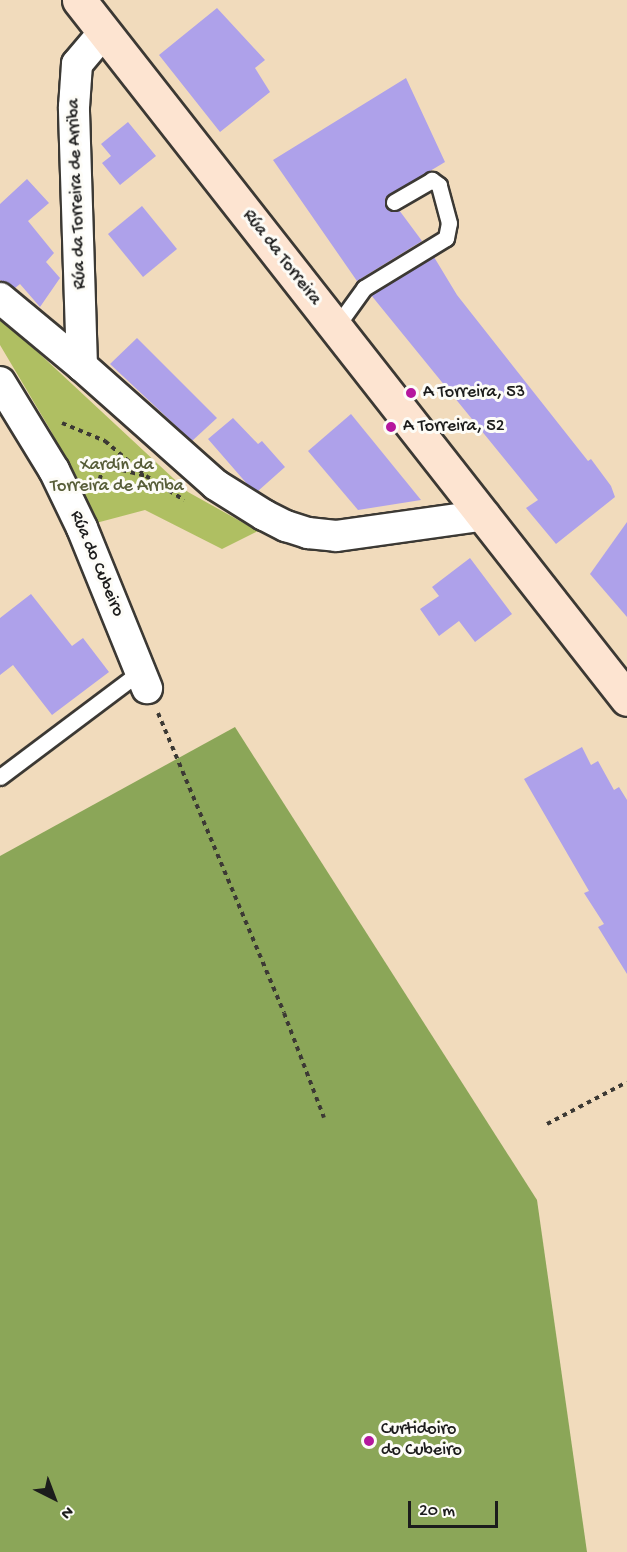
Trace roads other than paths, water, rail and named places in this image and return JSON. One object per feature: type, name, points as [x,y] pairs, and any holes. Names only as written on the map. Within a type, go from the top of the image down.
[{"type":"main road","name":"Rúa da Torreira","points":[[79,0],[627,699]]},
{"type":"street","name":"Rúa da Torreira de Arriba","points":[[82,366],[74,107],[77,64],[104,32]]},
{"type":"street","points":[[0,298],[82,366],[216,485],[286,526],[308,533],[336,536],[485,515]]},
{"type":"street","name":"Rúa do Cubeiro","points":[[0,383],[54,470],[144,680]]},
{"type":"lane","points":[[336,327],[364,288],[446,238],[449,223],[439,185],[432,180],[394,202]]},
{"type":"lane","points":[[0,777],[144,680]]},
{"type":"place","name":"A Torreira, 53","points":[[411,393]]},
{"type":"place","name":"A Torreira, 52","points":[[391,427]]},
{"type":"place","name":"Curtidoiro do Cubeiro","points":[[369,1441]]},
{"type":"park label","name":"Xardín da Torreira de Arriba","points":[[117,477]]}]
